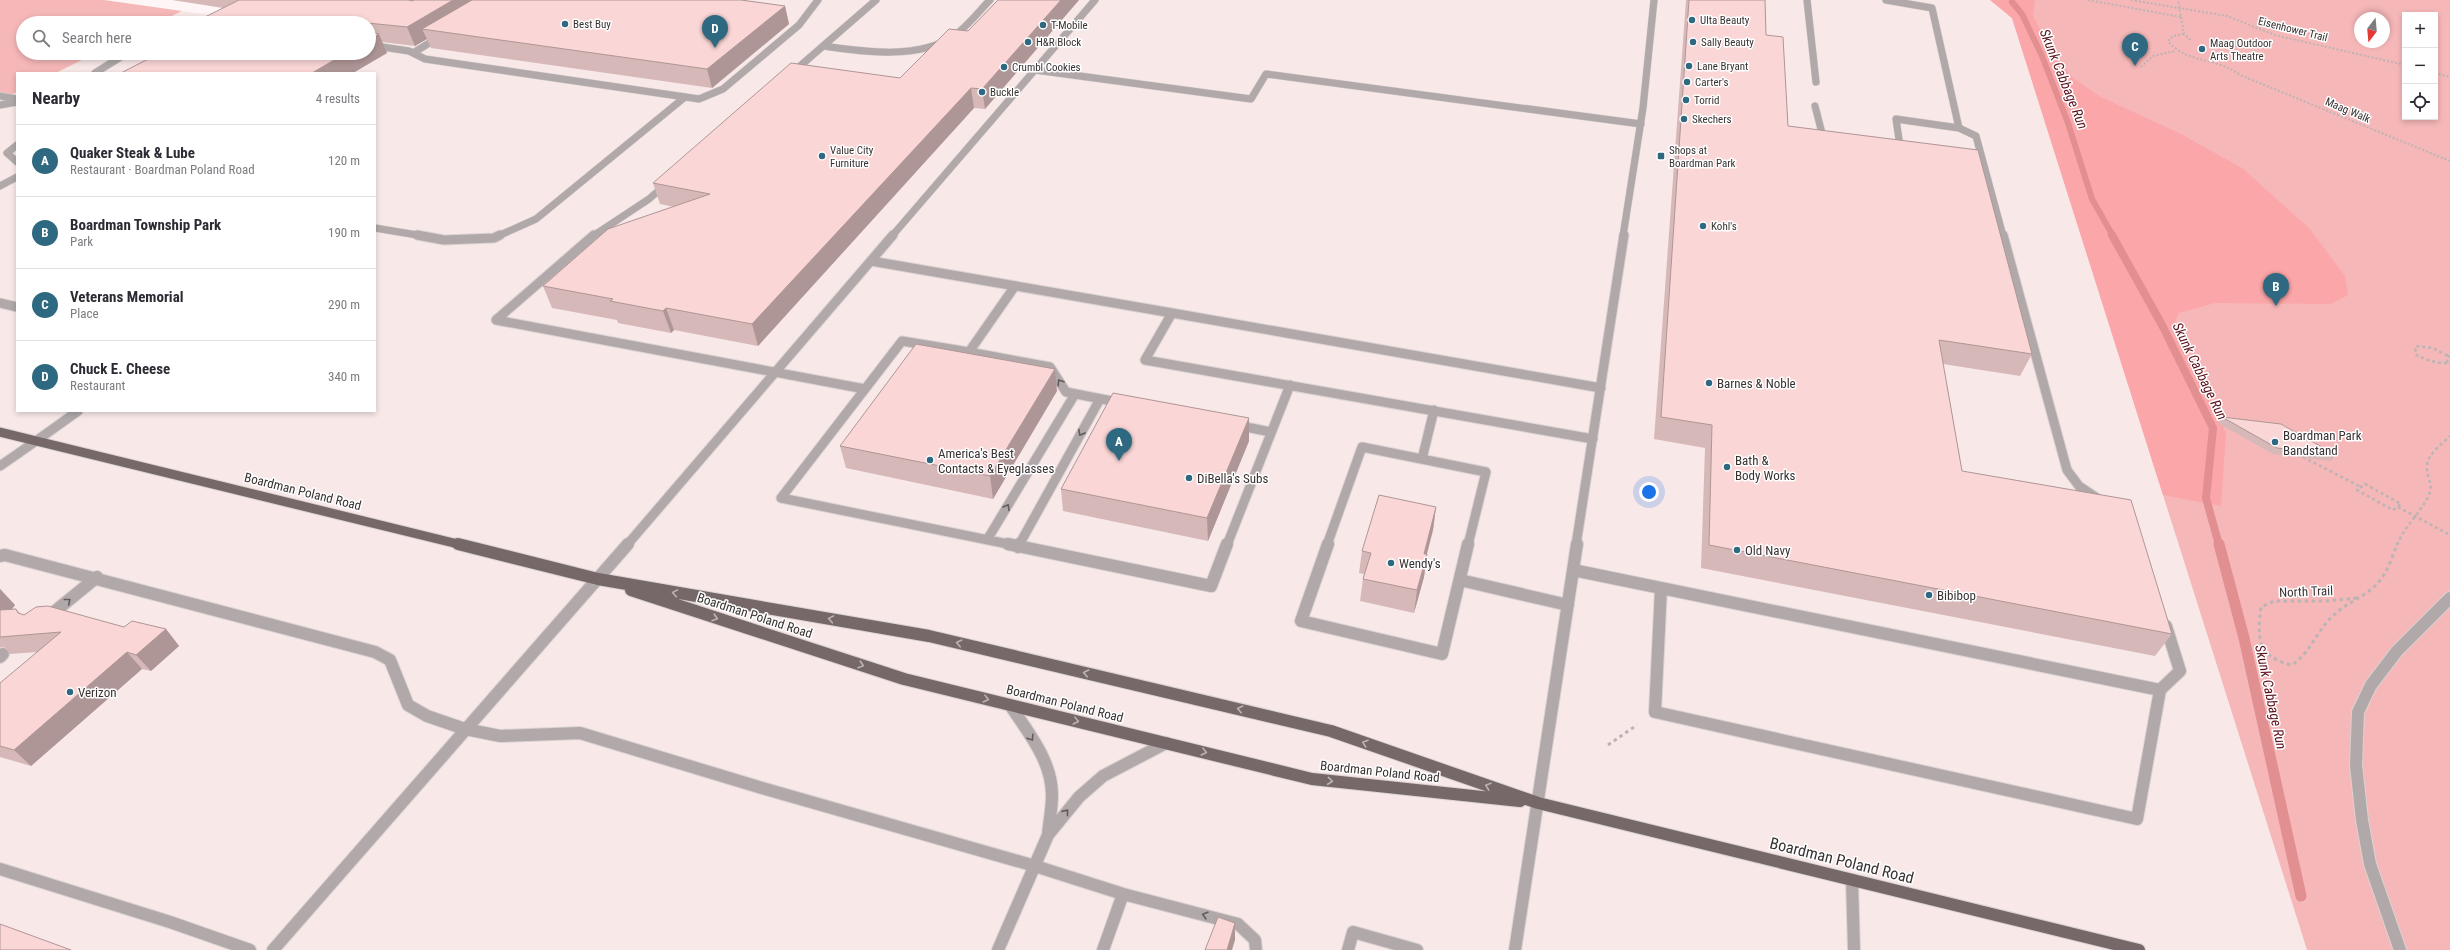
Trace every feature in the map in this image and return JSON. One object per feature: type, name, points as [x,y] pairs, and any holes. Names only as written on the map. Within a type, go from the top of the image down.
[{"type":"main road","name":"Boardman Poland Road","points":[[0,432],[598,580],[904,679],[1312,779],[1538,804]]},
{"type":"main road","name":"Boardman Poland Road","points":[[598,580],[929,636],[1315,727],[1538,804],[2139,950]]},
{"type":"street","points":[[376,46],[413,53],[425,58],[699,99],[723,89],[799,25],[818,0]]},
{"type":"street","points":[[783,82],[876,0]]},
{"type":"street","points":[[824,46],[873,53],[922,49],[955,35],[990,0]]},
{"type":"street","points":[[273,950],[465,729],[598,580],[1095,0]]},
{"type":"street","points":[[1515,950],[1641,124],[1654,0]]},
{"type":"street","points":[[1807,0],[1816,82]]},
{"type":"street","points":[[1886,0],[1932,8],[1959,128]]},
{"type":"street","points":[[413,53],[446,33]]},
{"type":"street","points":[[97,72],[116,60]]},
{"type":"street","points":[[1035,70],[1251,99],[1266,74],[1641,124]]},
{"type":"street","points":[[0,96],[16,99]]},
{"type":"street","points":[[376,228],[444,240],[494,238],[536,220],[685,97]]},
{"type":"street","points":[[0,105],[16,102]]},
{"type":"street","points":[[1815,106],[1822,141],[1830,142]]},
{"type":"street","points":[[1894,152],[1902,153],[1896,119],[1959,128],[1976,136],[2067,470],[2079,486],[2106,504]]},
{"type":"street","points":[[16,146],[7,153],[16,161]]},
{"type":"street","points":[[0,186],[16,178]]},
{"type":"street","points":[[672,179],[649,199],[597,233],[496,320],[865,389]]},
{"type":"street","points":[[871,261],[1601,388]]},
{"type":"street","points":[[969,352],[1015,286]]},
{"type":"street","points":[[0,303],[16,307]]},
{"type":"street","points":[[1172,313],[1145,360],[1593,439]]},
{"type":"street","points":[[1131,405],[1066,392],[1050,367],[902,341],[781,498],[1211,586],[1290,385]]},
{"type":"street","points":[[987,540],[1075,394]]},
{"type":"street","points":[[1018,547],[1100,398]]},
{"type":"street","points":[[1422,459],[1434,410]]},
{"type":"street","points":[[0,466],[77,412]]},
{"type":"street","points":[[1224,423],[1271,432]]},
{"type":"street","points":[[1362,447],[1486,472],[1460,580],[1442,654],[1301,621],[1362,447]]},
{"type":"street","points":[[0,556],[5,555],[97,578],[375,652],[390,660],[408,705],[428,716],[465,729],[500,736],[580,733],[762,788],[1035,866],[1123,894],[1238,924],[1255,940],[1256,950]]},
{"type":"street","points":[[1573,570],[2160,690]]},
{"type":"street","points":[[39,624],[97,578]]},
{"type":"street","points":[[1460,580],[1568,605]]},
{"type":"street","points":[[1661,588],[1654,712],[2137,819],[2160,690],[2180,671],[2163,618]]},
{"type":"street","points":[[2400,950],[2370,864],[2362,820],[2356,765],[2358,712],[2371,685],[2397,651],[2450,598]]},
{"type":"street","points":[[998,950],[1048,834],[1052,794],[1047,768],[1040,751],[1010,705]]},
{"type":"street","points":[[1048,834],[1079,797],[1103,776],[1166,743]]},
{"type":"street","points":[[0,869],[170,922],[250,950]]},
{"type":"street","points":[[1852,880],[1854,950]]},
{"type":"street","points":[[1103,950],[1123,894]]},
{"type":"street","points":[[1348,950],[1353,932],[1417,950]]},
{"type":"path","points":[[2088,0],[2181,17]]},
{"type":"path","name":"Eisenhower Trail","points":[[2131,0],[2227,16],[2275,35],[2402,64]]},
{"type":"path","points":[[2178,0],[2184,34],[2192,41]]},
{"type":"path","points":[[2141,68],[2153,56],[2175,51],[2168,41],[2173,36],[2184,34]]},
{"type":"path","name":"Maag Walk","points":[[2175,51],[2204,62],[2222,64],[2240,75],[2450,161]]},
{"type":"path","points":[[2438,74],[2450,77]]},
{"type":"path","points":[[2447,363],[2449,356],[2442,351],[2423,346],[2416,346],[2415,354],[2421,358],[2440,364],[2450,364]]},
{"type":"path","name":"North Trail","points":[[2357,598],[2326,602],[2274,601],[2261,607],[2258,626],[2259,642],[2268,656],[2279,663],[2291,665],[2301,660],[2312,641],[2333,616],[2376,586],[2388,568],[2403,530],[2413,515],[2428,498],[2432,487],[2427,465],[2430,457],[2450,436]]},
{"type":"path","points":[[2296,453],[2361,487]]},
{"type":"path","points":[[2365,484],[2401,504],[2393,510],[2357,490],[2361,487],[2365,484]]},
{"type":"path","points":[[2398,507],[2450,535]]},
{"type":"path","points":[[1608,745],[1654,712]]},
{"type":"shaded area","points":[[0,0],[104,0],[182,11],[172,16],[16,16],[16,60],[82,60],[58,72],[16,72],[16,92],[6,97],[0,96]]},
{"type":"shaded area","name":"Shops at Boardman Park","points":[[491,0],[1990,0],[2012,18],[2307,950],[0,950],[0,96],[6,97],[16,92],[16,412],[376,412],[376,72],[58,72],[82,60],[376,60],[376,39],[418,45]]},
{"type":"shaded area","points":[[1990,0],[2450,0],[2450,950],[2307,950],[2012,18]]},
{"type":"shaded area","points":[[1990,0],[2035,0],[2033,15],[2049,49],[2073,78],[2101,97],[2181,134],[2242,168],[2309,228],[2345,276],[2348,295],[2331,304],[2215,303],[2179,313],[2172,329],[2208,394],[2226,433],[2221,506],[2163,495],[2012,18]]},
{"type":"shaded area","points":[[182,11],[217,16],[172,16]]},
{"type":"building","points":[[239,0],[453,0],[407,27],[376,24],[376,16],[207,16]]},
{"type":"building","points":[[472,0],[741,0],[785,6],[707,69],[422,29]]},
{"type":"building","points":[[998,0],[1061,0],[982,89],[971,88],[752,324],[666,308],[663,311],[610,301],[613,299],[543,286],[608,229],[710,194],[653,183],[791,63],[900,78],[949,29],[968,31]]},
{"type":"building","points":[[1689,0],[1765,0],[1766,35],[1783,37],[1788,126],[1978,150],[2032,354],[1939,340],[1962,471],[2131,500],[2172,634],[1709,545],[1712,425],[1661,417]]},
{"type":"building","points":[[146,60],[334,60],[314,72],[123,72]]},
{"type":"building","points":[[916,344],[1055,369],[990,476],[840,446]]},
{"type":"building","points":[[1113,393],[1249,418],[1207,518],[1061,489]]},
{"type":"building","points":[[2222,417],[2281,424],[2336,455],[2277,448]]},
{"type":"building","name":"Wendy's","points":[[1379,495],[1436,507],[1424,554],[1427,554],[1417,590],[1363,579],[1371,553],[1362,551]]},
{"type":"building","points":[[48,606],[124,627],[132,621],[166,629],[136,655],[127,652],[14,750],[0,746],[0,683],[61,632],[0,637],[0,610],[16,609],[18,613],[24,615],[36,607]]},
{"type":"building","points":[[1218,917],[1235,923],[1227,950],[1205,950]]},
{"type":"building","points":[[0,924],[71,950],[0,950]]},
{"type":"waterway","name":"Skunk Cabbage Run","points":[[2012,2],[2022,14],[2042,56],[2068,123],[2092,199],[2113,236]]},
{"type":"waterway","name":"Skunk Cabbage Run","points":[[2112,235],[2162,325],[2213,428],[2206,498],[2219,545]]},
{"type":"waterway","name":"Skunk Cabbage Run","points":[[2219,544],[2244,638],[2301,896]]},
{"type":"place","name":"Ulta Beauty","points":[[1692,20]]},
{"type":"place","name":"Best Buy","points":[[565,24]]},
{"type":"place","name":"T-Mobile","points":[[1043,25]]},
{"type":"place","name":"H&R Block","points":[[1028,42]]},
{"type":"place","name":"Sally Beauty","points":[[1693,42]]},
{"type":"place","name":"Chuck E. Cheese","points":[[715,48]]},
{"type":"place","name":"Maag Outdoor Arts Theatre","points":[[2202,49]]},
{"type":"place","name":"Lane Bryant","points":[[1689,66]]},
{"type":"place","name":"Veterans Memorial","points":[[2135,66]]},
{"type":"place","name":"Crumbl Cookies","points":[[1004,67]]},
{"type":"place","name":"Carter's","points":[[1687,82]]},
{"type":"place","name":"Buckle","points":[[982,92]]},
{"type":"place","name":"Torrid","points":[[1686,100]]},
{"type":"place","name":"Skechers","points":[[1684,119]]},
{"type":"place","name":"Value City Furniture","points":[[822,156]]},
{"type":"place","name":"Shops at Boardman Park","points":[[1661,156]]},
{"type":"place","name":"Kohl's","points":[[1703,226]]},
{"type":"place","name":"Boardman Township Park","points":[[2276,306]]},
{"type":"place","name":"Barnes & Noble","points":[[1709,383]]},
{"type":"place","name":"Boardman Park Bandstand","points":[[2275,442]]},
{"type":"place","name":"America's Best Contacts & Eyeglasses","points":[[930,460]]},
{"type":"place","name":"Quaker Steak & Lube","points":[[1119,461]]},
{"type":"place","name":"Bath & Body Works","points":[[1727,467]]},
{"type":"place","name":"DiBella's Subs","points":[[1189,478]]},
{"type":"place","name":"Old Navy","points":[[1737,550]]},
{"type":"place","name":"Wendy's","points":[[1391,563]]},
{"type":"place","name":"Bibibop","points":[[1929,595]]},
{"type":"place","name":"Verizon","points":[[70,692]]}]
